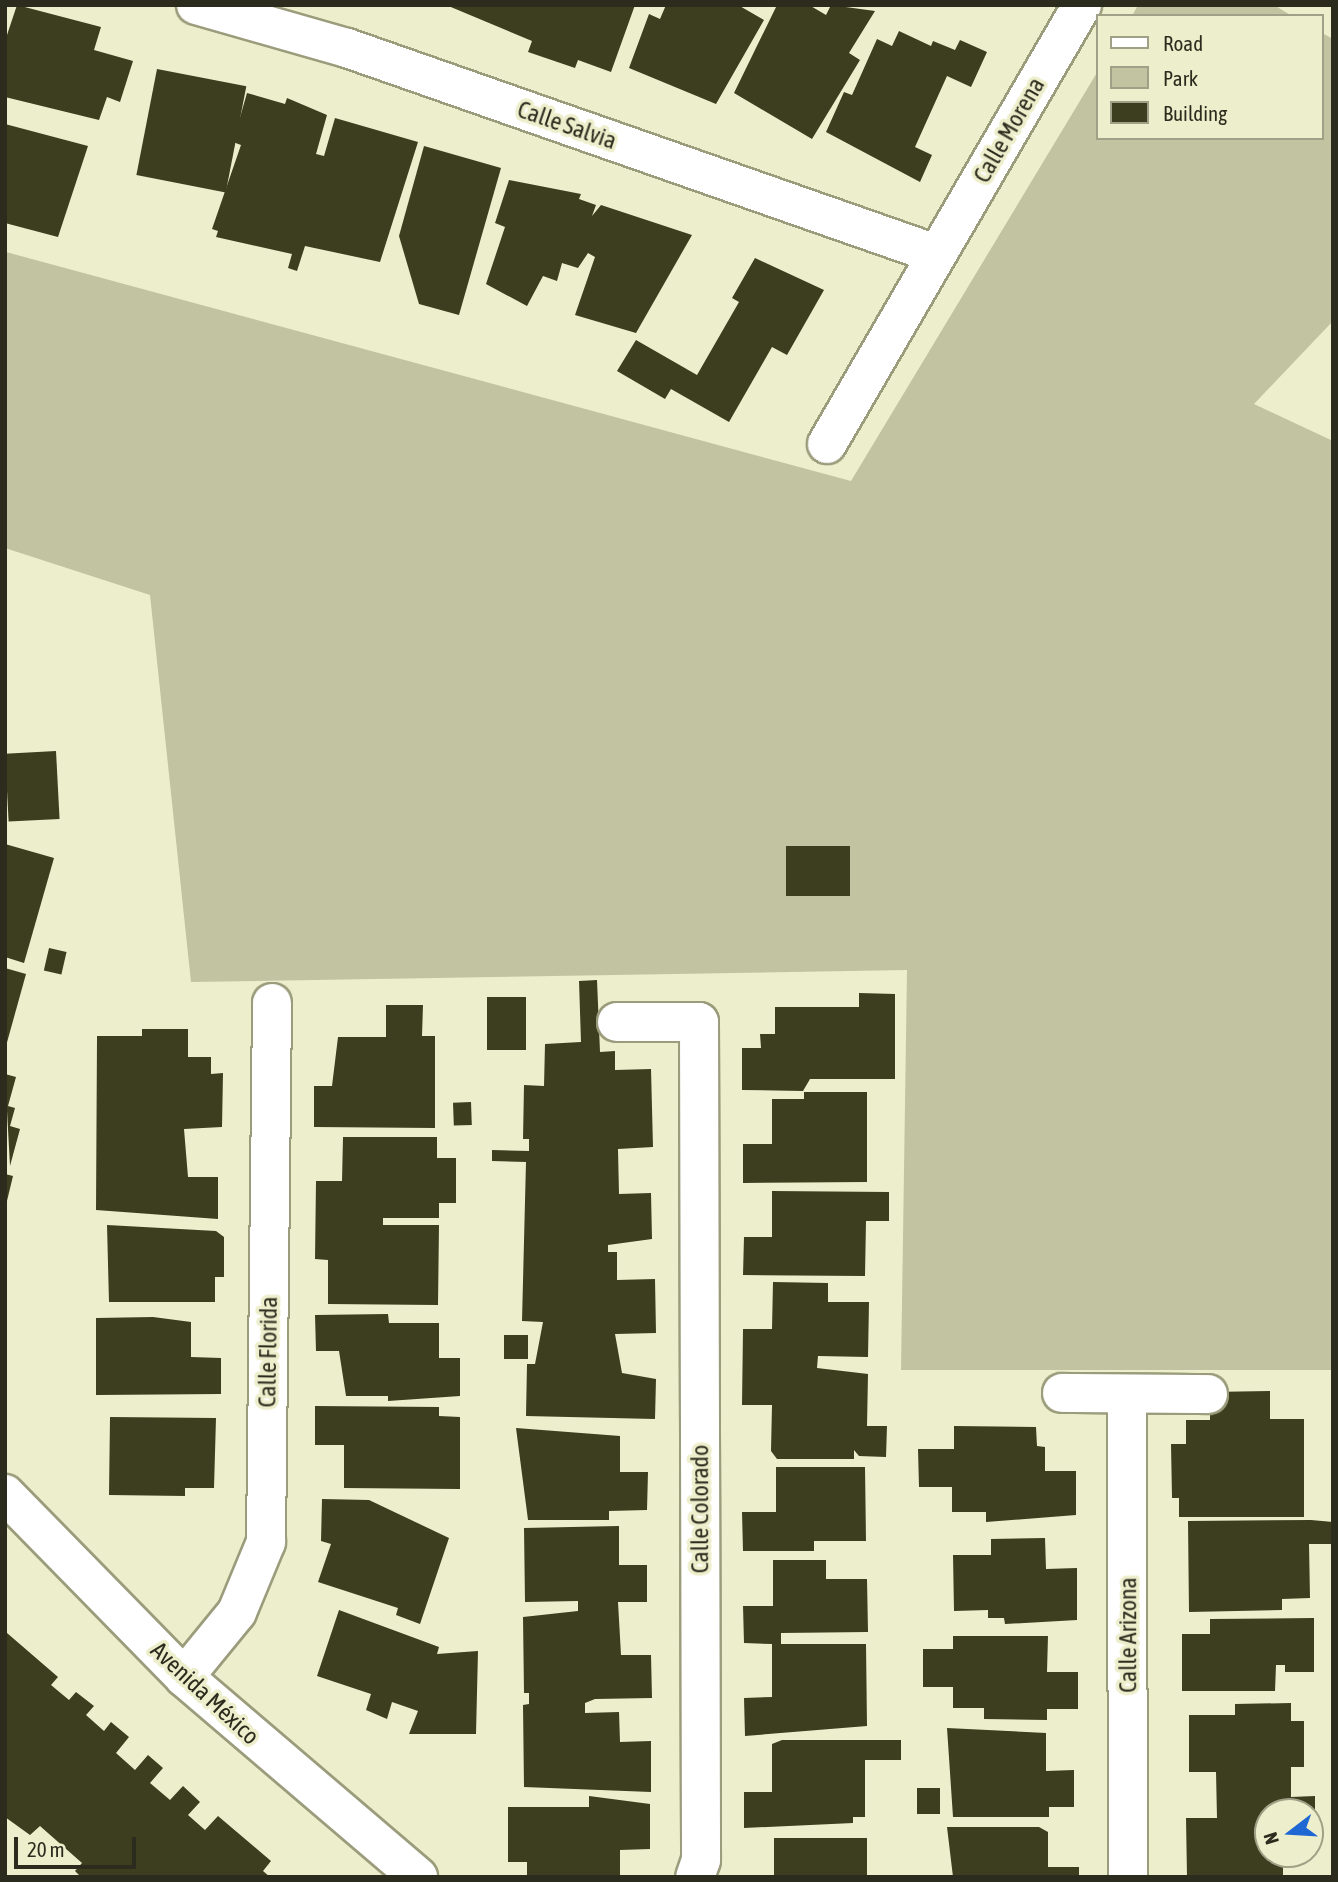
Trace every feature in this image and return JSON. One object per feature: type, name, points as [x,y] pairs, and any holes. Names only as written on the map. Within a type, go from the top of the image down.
[{"type":"street","name":"Calle Salvia","points":[[196,5],[347,48],[936,254]]},
{"type":"street","name":"Calle Morena","points":[[827,444],[1082,5]]},
{"type":"street","name":"Calle Florida","points":[[184,1677],[237,1612],[266,1542],[272,1003]]},
{"type":"street","name":"Calle Colorado","points":[[617,1022],[699,1022],[701,1860],[695,1877]]},
{"type":"street","points":[[1062,1393],[1208,1394]]},
{"type":"street","name":"Calle Arizona","points":[[1127,1394],[1128,1877]]},
{"type":"street","name":"Avenida México","points":[[5,1494],[184,1677],[418,1877]]},
{"type":"green space","points":[[1138,5],[1274,5],[1289,14],[1133,14]]},
{"type":"green space","points":[[1324,34],[1333,39],[1333,321],[1254,404],[1333,441],[1333,1370],[901,1370],[907,970],[191,982],[150,595],[5,548],[6,252],[851,481],[1096,74],[1096,140],[1324,140]]},
{"type":"building","points":[[17,5],[101,27],[94,50],[133,61],[120,102],[107,97],[99,120],[5,97],[5,41]]},
{"type":"building","points":[[446,5],[635,5],[611,72],[578,60],[575,68],[528,52],[532,41]]},
{"type":"building","points":[[666,5],[738,5],[764,20],[716,104],[629,68],[649,14],[660,19]]},
{"type":"building","points":[[777,5],[809,5],[826,15],[831,5],[875,11],[849,53],[860,60],[812,139],[734,93]]},
{"type":"building","points":[[899,31],[931,46],[933,41],[955,50],[960,40],[987,52],[971,87],[947,76],[915,147],[932,155],[920,182],[826,132],[844,92],[852,95],[877,39],[892,46]]},
{"type":"building","points":[[157,69],[246,86],[226,192],[136,175]]},
{"type":"building","points":[[247,93],[285,104],[287,98],[327,115],[316,154],[324,156],[335,118],[418,142],[380,262],[305,246],[297,271],[288,268],[292,254],[216,237],[218,231],[212,229],[241,145],[233,142]]},
{"type":"building","points":[[5,124],[88,146],[58,237],[5,223]]},
{"type":"building","points":[[424,146],[501,168],[459,315],[419,304],[399,236]]},
{"type":"building","points":[[509,180],[581,194],[579,199],[596,205],[592,216],[601,205],[692,235],[636,333],[575,315],[595,257],[588,253],[578,268],[562,263],[557,281],[543,276],[527,306],[486,284],[505,227],[495,223]]},
{"type":"building","points":[[755,258],[824,290],[787,355],[772,347],[729,422],[671,389],[665,399],[617,371],[636,340],[697,375],[739,302],[732,298]]},
{"type":"building","points":[[56,751],[60,819],[9,822],[5,754]]},
{"type":"building","points":[[5,844],[54,858],[24,963],[5,957]]},
{"type":"building","points":[[786,846],[850,846],[850,896],[786,896]]},
{"type":"building","points":[[49,948],[67,952],[61,974],[44,970]]},
{"type":"building","points":[[5,968],[26,974],[6,1046],[5,1046]]},
{"type":"building","points":[[597,980],[600,1052],[615,1051],[615,1070],[651,1069],[653,1147],[618,1149],[619,1194],[651,1193],[652,1239],[608,1245],[608,1252],[617,1252],[617,1280],[655,1279],[656,1333],[615,1334],[622,1373],[656,1379],[655,1419],[526,1416],[527,1364],[535,1364],[543,1322],[522,1321],[526,1162],[492,1161],[492,1150],[529,1151],[529,1139],[523,1139],[524,1085],[544,1086],[545,1044],[581,1042],[579,981]]},
{"type":"building","points":[[859,993],[895,994],[895,1079],[810,1079],[803,1091],[742,1090],[742,1048],[761,1048],[760,1034],[775,1034],[775,1007],[859,1007]]},
{"type":"building","points":[[487,997],[526,997],[526,1050],[487,1050]]},
{"type":"building","points":[[386,1005],[423,1005],[422,1036],[435,1036],[435,1128],[314,1127],[314,1086],[332,1086],[338,1037],[386,1037]]},
{"type":"building","points":[[142,1029],[188,1029],[188,1057],[211,1057],[211,1074],[223,1073],[222,1127],[184,1129],[188,1177],[218,1177],[218,1219],[96,1210],[97,1036],[142,1036]]},
{"type":"building","points":[[5,1074],[16,1077],[8,1106],[15,1108],[10,1126],[20,1129],[10,1166]]},
{"type":"building","points":[[804,1092],[867,1092],[867,1182],[743,1183],[743,1144],[772,1144],[772,1099],[804,1099]]},
{"type":"building","points":[[471,1102],[472,1125],[454,1126],[453,1103]]},
{"type":"building","points":[[343,1137],[437,1137],[437,1158],[456,1158],[456,1203],[439,1203],[439,1218],[383,1218],[383,1225],[439,1225],[438,1305],[328,1304],[328,1260],[315,1259],[316,1181],[342,1181]]},
{"type":"building","points":[[5,1174],[13,1176],[6,1205],[5,1205]]},
{"type":"building","points":[[772,1191],[889,1192],[889,1221],[866,1221],[865,1276],[743,1275],[744,1237],[772,1237]]},
{"type":"building","points":[[107,1225],[216,1231],[224,1237],[224,1277],[215,1277],[215,1302],[109,1302]]},
{"type":"building","points":[[773,1282],[828,1283],[828,1302],[869,1302],[868,1357],[818,1356],[817,1368],[868,1374],[867,1426],[887,1426],[886,1457],[859,1456],[854,1450],[854,1459],[777,1459],[771,1451],[772,1405],[742,1405],[743,1329],[772,1329]]},
{"type":"building","points":[[388,1314],[389,1323],[439,1323],[439,1358],[460,1358],[460,1396],[388,1401],[388,1396],[346,1396],[339,1351],[316,1351],[315,1315]]},
{"type":"building","points":[[153,1317],[191,1322],[191,1357],[221,1358],[221,1394],[96,1395],[96,1318]]},
{"type":"building","points":[[504,1335],[528,1335],[528,1359],[504,1359]]},
{"type":"building","points":[[1270,1391],[1270,1419],[1304,1419],[1304,1517],[1179,1517],[1179,1498],[1172,1498],[1171,1444],[1186,1444],[1186,1420],[1210,1420],[1210,1392]]},
{"type":"building","points":[[315,1406],[439,1407],[439,1416],[460,1417],[460,1489],[344,1488],[344,1445],[315,1445]]},
{"type":"building","points":[[110,1417],[216,1418],[214,1488],[185,1488],[185,1496],[109,1495]]},
{"type":"building","points":[[954,1426],[1036,1427],[1037,1446],[1045,1447],[1045,1471],[1076,1471],[1076,1515],[986,1522],[986,1512],[952,1512],[952,1487],[919,1487],[918,1449],[954,1449]]},
{"type":"building","points":[[516,1428],[620,1436],[620,1472],[648,1472],[647,1510],[609,1511],[609,1520],[528,1520]]},
{"type":"building","points":[[776,1467],[865,1467],[866,1541],[814,1541],[814,1551],[743,1551],[742,1512],[776,1512]]},
{"type":"building","points":[[322,1499],[369,1500],[449,1538],[420,1624],[396,1615],[398,1608],[318,1582],[331,1544],[321,1541]]},
{"type":"building","points":[[1188,1521],[1333,1522],[1333,1544],[1309,1544],[1310,1598],[1282,1599],[1282,1610],[1189,1612]]},
{"type":"building","points":[[619,1526],[619,1565],[647,1565],[647,1602],[618,1602],[621,1655],[651,1655],[652,1698],[595,1699],[585,1703],[585,1713],[619,1712],[620,1742],[651,1741],[651,1792],[524,1787],[523,1705],[529,1704],[529,1693],[524,1693],[523,1617],[578,1611],[578,1601],[525,1602],[524,1528]]},
{"type":"building","points":[[1045,1538],[1046,1569],[1077,1568],[1077,1620],[1005,1624],[1004,1618],[988,1618],[988,1610],[954,1611],[953,1555],[991,1555],[991,1539]]},
{"type":"building","points":[[773,1560],[826,1560],[826,1579],[867,1579],[868,1632],[781,1633],[781,1644],[866,1644],[867,1726],[745,1736],[744,1698],[772,1697],[772,1644],[744,1643],[743,1606],[773,1606]]},
{"type":"building","points":[[339,1610],[439,1647],[437,1654],[478,1651],[476,1734],[409,1734],[418,1711],[392,1702],[387,1719],[366,1710],[371,1694],[317,1676]]},
{"type":"building","points":[[1314,1618],[1314,1672],[1285,1672],[1285,1665],[1276,1665],[1275,1691],[1182,1691],[1182,1634],[1210,1634],[1210,1619]]},
{"type":"building","points":[[7,1633],[58,1677],[51,1685],[69,1700],[76,1692],[94,1706],[86,1715],[104,1731],[111,1722],[129,1737],[116,1753],[135,1770],[148,1755],[163,1768],[150,1783],[170,1800],[183,1786],[200,1802],[188,1815],[205,1830],[218,1816],[271,1861],[263,1871],[270,1877],[81,1877],[75,1871],[82,1863],[40,1826],[30,1835],[5,1817]]},
{"type":"building","points":[[953,1636],[1048,1636],[1047,1672],[1078,1672],[1078,1709],[1047,1709],[1047,1720],[984,1719],[984,1708],[953,1708],[953,1687],[923,1687],[923,1649],[953,1649]]},
{"type":"building","points":[[1291,1703],[1291,1721],[1304,1721],[1304,1767],[1291,1767],[1291,1797],[1315,1798],[1254,1798],[1254,1868],[1283,1868],[1283,1876],[1187,1877],[1186,1818],[1217,1818],[1216,1772],[1189,1772],[1189,1715],[1235,1715],[1235,1704]]},
{"type":"building","points":[[947,1728],[1046,1733],[1046,1771],[1074,1770],[1074,1807],[1049,1807],[1049,1817],[953,1817]]},
{"type":"building","points":[[782,1740],[901,1740],[901,1760],[865,1760],[865,1817],[853,1817],[853,1823],[744,1828],[744,1792],[772,1792],[772,1744]]},
{"type":"building","points":[[917,1788],[940,1788],[940,1814],[917,1814]]},
{"type":"building","points":[[589,1796],[650,1804],[650,1849],[620,1850],[620,1877],[527,1877],[527,1862],[508,1862],[508,1807],[589,1807]]},
{"type":"building","points":[[947,1827],[1039,1827],[1048,1832],[1048,1867],[1079,1867],[1079,1877],[953,1877]]},
{"type":"building","points":[[774,1838],[867,1838],[867,1877],[774,1877]]}]
